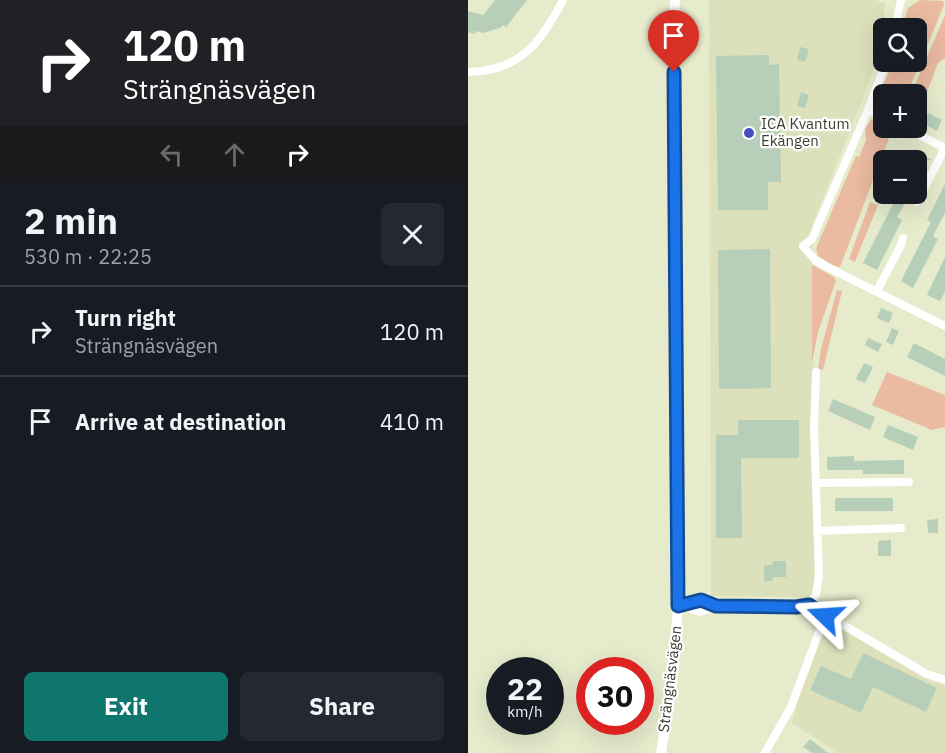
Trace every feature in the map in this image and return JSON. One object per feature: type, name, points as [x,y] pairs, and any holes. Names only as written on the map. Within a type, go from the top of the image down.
[{"type":"main road","name":"Strängnäsvägen","points":[[669,0],[673,29]]},
{"type":"main road","name":"Strängnäsvägen","points":[[661,753],[672,685],[678,606],[673,29],[675,0]]},
{"type":"street","points":[[468,72],[487,72],[519,58],[542,38],[563,0]]},
{"type":"street","points":[[897,18],[901,0]]},
{"type":"street","points":[[882,72],[813,239],[803,246],[815,261],[942,325],[945,314]]},
{"type":"street","points":[[868,110],[873,112]]},
{"type":"street","points":[[924,138],[945,148],[927,183]]},
{"type":"street","points":[[877,291],[903,238]]},
{"type":"street","points":[[809,605],[819,585],[814,428],[816,372]]},
{"type":"street","points":[[816,483],[909,482]]},
{"type":"street","points":[[817,531],[901,528]]},
{"type":"street","points":[[678,606],[700,612],[716,606],[796,607],[809,605],[927,674],[945,680]]},
{"type":"street","points":[[765,753],[791,707],[825,616]]},
{"type":"shaded area","points":[[709,0],[873,0],[885,3],[884,18],[873,18],[873,72],[812,226],[814,597],[711,596]]},
{"type":"shaded area","points":[[920,0],[943,1],[944,5],[927,46],[927,18],[905,18],[908,8]]},
{"type":"shaded area","points":[[945,15],[945,58],[938,63],[927,92],[927,84],[915,84],[921,72],[927,72],[927,57]]},
{"type":"shaded area","points":[[889,72],[916,72],[911,84],[884,84]]},
{"type":"shaded area","points":[[873,120],[873,138],[889,138],[885,150],[873,150],[873,180],[840,267],[818,256],[816,248],[856,156],[859,157],[866,140],[865,129]]},
{"type":"shaded area","points":[[870,202],[878,205],[855,262],[849,259]]},
{"type":"shaded area","points":[[812,265],[834,277],[836,281],[818,332],[812,362]]},
{"type":"shaded area","points":[[837,290],[842,291],[823,370],[818,369],[821,349]]},
{"type":"shaded area","points":[[887,372],[945,395],[945,427],[932,430],[872,405]]},
{"type":"shaded area","points":[[826,625],[835,625],[913,672],[945,685],[945,753],[838,753],[792,723],[799,696]]},
{"type":"building","points":[[495,0],[527,0],[506,27],[503,25],[483,33],[468,32],[468,11],[483,15]]},
{"type":"building","points":[[800,47],[809,49],[805,62],[797,60]]},
{"type":"building","name":"ICA Kvantum Ekängen","points":[[769,55],[769,65],[779,64],[781,182],[768,182],[768,210],[718,210],[716,56]]},
{"type":"building","points":[[801,92],[809,95],[805,108],[797,106]]},
{"type":"building","points":[[928,113],[942,120],[937,131],[927,126]]},
{"type":"building","points":[[945,184],[945,213],[933,236],[938,239],[913,288],[901,281],[931,222],[927,220]]},
{"type":"building","points":[[893,204],[904,204],[897,217],[902,220],[877,270],[863,263]]},
{"type":"building","points":[[770,249],[771,388],[719,389],[718,250]]},
{"type":"building","points":[[945,257],[945,292],[940,301],[927,295]]},
{"type":"building","points":[[881,308],[893,313],[889,323],[877,318]]},
{"type":"building","points":[[892,328],[899,331],[893,345],[886,342]]},
{"type":"building","points":[[868,338],[882,344],[878,352],[865,345]]},
{"type":"building","points":[[914,343],[945,359],[945,376],[907,357]]},
{"type":"building","points":[[864,363],[873,367],[865,383],[856,379]]},
{"type":"building","points":[[833,399],[875,417],[870,430],[828,411]]},
{"type":"building","points":[[738,420],[799,420],[799,458],[741,458],[742,538],[716,538],[716,435],[738,435]]},
{"type":"building","points":[[888,425],[918,437],[913,450],[883,437]]},
{"type":"building","points":[[854,456],[854,461],[904,460],[904,474],[863,474],[863,470],[827,470],[827,457]]},
{"type":"building","points":[[835,498],[893,498],[893,511],[835,511]]},
{"type":"building","points":[[938,519],[938,533],[928,533],[927,520]]},
{"type":"building","points":[[891,540],[891,556],[878,556],[878,541]]},
{"type":"building","points":[[773,561],[786,561],[786,577],[773,577],[773,581],[764,581],[764,565],[773,565]]},
{"type":"building","points":[[863,653],[937,688],[926,712],[873,687],[861,713],[810,690],[821,666],[851,679]]},
{"type":"building","points":[[810,739],[828,753],[812,753],[803,747]]},
{"type":"place","name":"ICA Kvantum Ekängen","points":[[749,133]]},
{"type":"route","points":[[674,72],[678,606],[701,600],[716,606],[796,607],[809,605],[825,616]]}]
